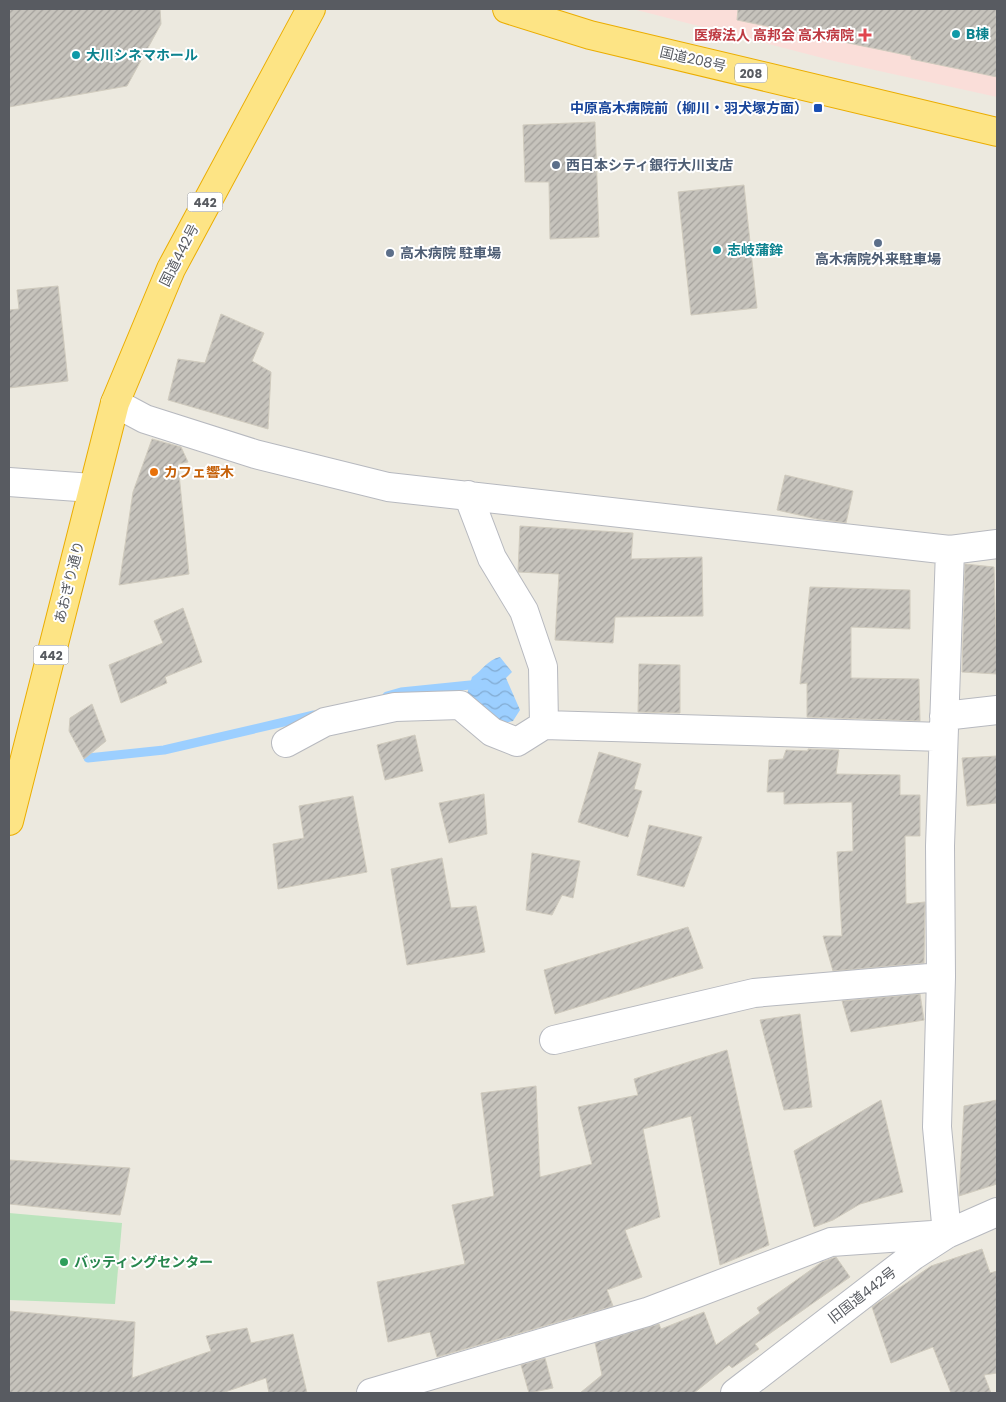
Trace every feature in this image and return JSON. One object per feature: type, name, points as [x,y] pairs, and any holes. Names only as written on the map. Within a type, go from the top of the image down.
[{"type":"highway","name":"国道442号","points":[[92,488],[116,403],[171,269],[311,9]]},
{"type":"highway","name":"国道208号","points":[[507,9],[590,35],[997,132]]},
{"type":"highway","name":"あおぎり通り","points":[[9,822],[92,488]]},
{"type":"street","points":[[116,403],[145,419],[255,454],[388,487],[950,550],[997,544]]},
{"type":"street","points":[[9,482],[92,488]]},
{"type":"street","points":[[468,495],[492,558],[524,611],[543,667],[544,725]]},
{"type":"street","points":[[371,1393],[646,1312],[831,1242],[947,1234],[937,1127],[941,977],[940,846],[950,550]]},
{"type":"street","points":[[286,743],[325,722],[395,707],[460,705],[492,732],[517,742],[544,725],[944,727],[997,710]]},
{"type":"street","points":[[554,1040],[754,993],[941,977]]},
{"type":"street","name":"旧国道442号","points":[[735,1393],[913,1256],[947,1234],[997,1212]]},
{"type":"shaded area","name":"医療法人 高邦会 高木病院","points":[[633,9],[997,9],[997,97],[834,61]]},
{"type":"green space","name":"バッティングセンター","points":[[9,1213],[122,1223],[115,1304],[9,1300]]},
{"type":"water","points":[[500,657],[512,672],[506,678],[520,710],[513,721],[496,725],[467,694],[472,677],[492,660]]},
{"type":"building","name":"大川シネマホール","points":[[9,9],[160,9],[161,24],[127,86],[9,107]]},
{"type":"building","name":"医療法人 高邦会 高木病院","points":[[738,9],[997,9],[997,77],[911,59],[911,56],[737,20]]},
{"type":"building","points":[[595,122],[599,237],[550,239],[549,182],[525,182],[523,125]]},
{"type":"building","name":"志岐蒲鉾","points":[[744,185],[757,308],[691,315],[678,192]]},
{"type":"building","points":[[58,286],[68,381],[9,388],[9,310],[19,309],[17,290]]},
{"type":"building","points":[[221,314],[264,333],[252,361],[271,372],[268,429],[168,400],[178,359],[205,363]]},
{"type":"building","points":[[152,439],[181,447],[188,462],[178,464],[189,574],[119,585],[133,492]]},
{"type":"building","points":[[785,475],[853,491],[846,523],[777,510]]},
{"type":"building","points":[[520,526],[633,533],[631,559],[702,557],[703,616],[615,617],[613,643],[555,640],[559,574],[518,572]]},
{"type":"building","points":[[965,564],[994,567],[997,674],[962,672]]},
{"type":"building","points":[[810,587],[910,590],[910,629],[851,627],[851,678],[919,679],[920,721],[807,717],[807,683],[800,684]]},
{"type":"building","points":[[183,608],[202,662],[165,677],[167,683],[121,703],[109,665],[163,643],[154,621]]},
{"type":"building","points":[[639,664],[680,665],[680,713],[638,712]]},
{"type":"building","points":[[92,704],[106,741],[84,759],[69,731],[70,718]]},
{"type":"building","points":[[415,735],[423,771],[385,780],[377,745]]},
{"type":"building","points":[[808,749],[839,750],[836,774],[900,775],[900,795],[920,795],[920,836],[905,836],[906,904],[925,902],[924,963],[833,971],[823,936],[842,936],[837,852],[853,851],[852,802],[784,804],[784,792],[767,792],[769,760],[783,759],[786,750],[808,751]]},
{"type":"building","points":[[599,752],[641,764],[634,789],[642,791],[628,837],[578,822]]},
{"type":"building","points":[[997,756],[997,803],[967,806],[962,758]]},
{"type":"building","points":[[484,794],[487,834],[449,843],[439,803]]},
{"type":"building","points":[[353,796],[367,872],[278,889],[273,844],[304,838],[299,806]]},
{"type":"building","points":[[649,825],[702,837],[684,887],[637,875]]},
{"type":"building","points":[[532,853],[580,861],[573,898],[562,895],[552,915],[526,910]]},
{"type":"building","points":[[442,858],[451,908],[476,906],[485,952],[407,965],[391,869]]},
{"type":"building","points":[[688,927],[703,968],[555,1014],[544,970]]},
{"type":"building","points":[[920,994],[924,1020],[851,1032],[842,1001]]},
{"type":"building","points":[[800,1014],[812,1107],[784,1110],[760,1020]]},
{"type":"building","points":[[727,1050],[769,1245],[720,1265],[691,1116],[643,1129],[660,1217],[625,1230],[642,1277],[607,1290],[613,1306],[437,1357],[430,1332],[388,1342],[377,1282],[465,1264],[452,1205],[494,1196],[481,1093],[536,1086],[540,1177],[592,1164],[578,1107],[638,1095],[634,1079]]},
{"type":"building","points":[[881,1100],[903,1192],[860,1204],[833,1220],[814,1227],[794,1151]]},
{"type":"building","points":[[997,1100],[997,1184],[959,1196],[964,1106]]},
{"type":"building","points":[[9,1160],[130,1168],[120,1215],[9,1204]]},
{"type":"building","points":[[982,1249],[990,1273],[997,1271],[997,1373],[984,1375],[991,1393],[951,1393],[933,1347],[891,1363],[872,1307],[931,1266]]},
{"type":"building","points":[[836,1257],[850,1277],[755,1344],[759,1349],[732,1368],[729,1365],[694,1393],[580,1393],[602,1375],[595,1343],[659,1324],[661,1329],[704,1312],[716,1345],[760,1313],[757,1308],[822,1262]]},
{"type":"building","points":[[9,1311],[135,1322],[132,1378],[211,1351],[206,1336],[247,1328],[251,1343],[293,1334],[307,1393],[269,1393],[266,1378],[222,1393],[9,1393]]},
{"type":"building","points":[[545,1358],[553,1388],[529,1393],[521,1365]]},
{"type":"waterway","points":[[387,696],[401,692],[480,684]]},
{"type":"waterway","points":[[88,758],[164,750],[314,715]]},
{"type":"place","name":"B棟","points":[[956,34]]},
{"type":"place","name":"医療法人 高邦会 高木病院","points":[[865,35]]},
{"type":"place","name":"大川シネマホール","points":[[76,55]]},
{"type":"place","name":"中原高木病院前（柳川・羽犬塚方面）","points":[[818,108]]},
{"type":"place","name":"西日本シティ銀行大川支店","points":[[556,165]]},
{"type":"place","name":"高木病院外来駐車場","points":[[878,243]]},
{"type":"place","name":"志岐蒲鉾","points":[[717,250]]},
{"type":"place","name":"高木病院 駐車場","points":[[390,253]]},
{"type":"place","name":"カフェ響木","points":[[154,472]]},
{"type":"place","name":"バッティングセンター","points":[[64,1262]]}]
